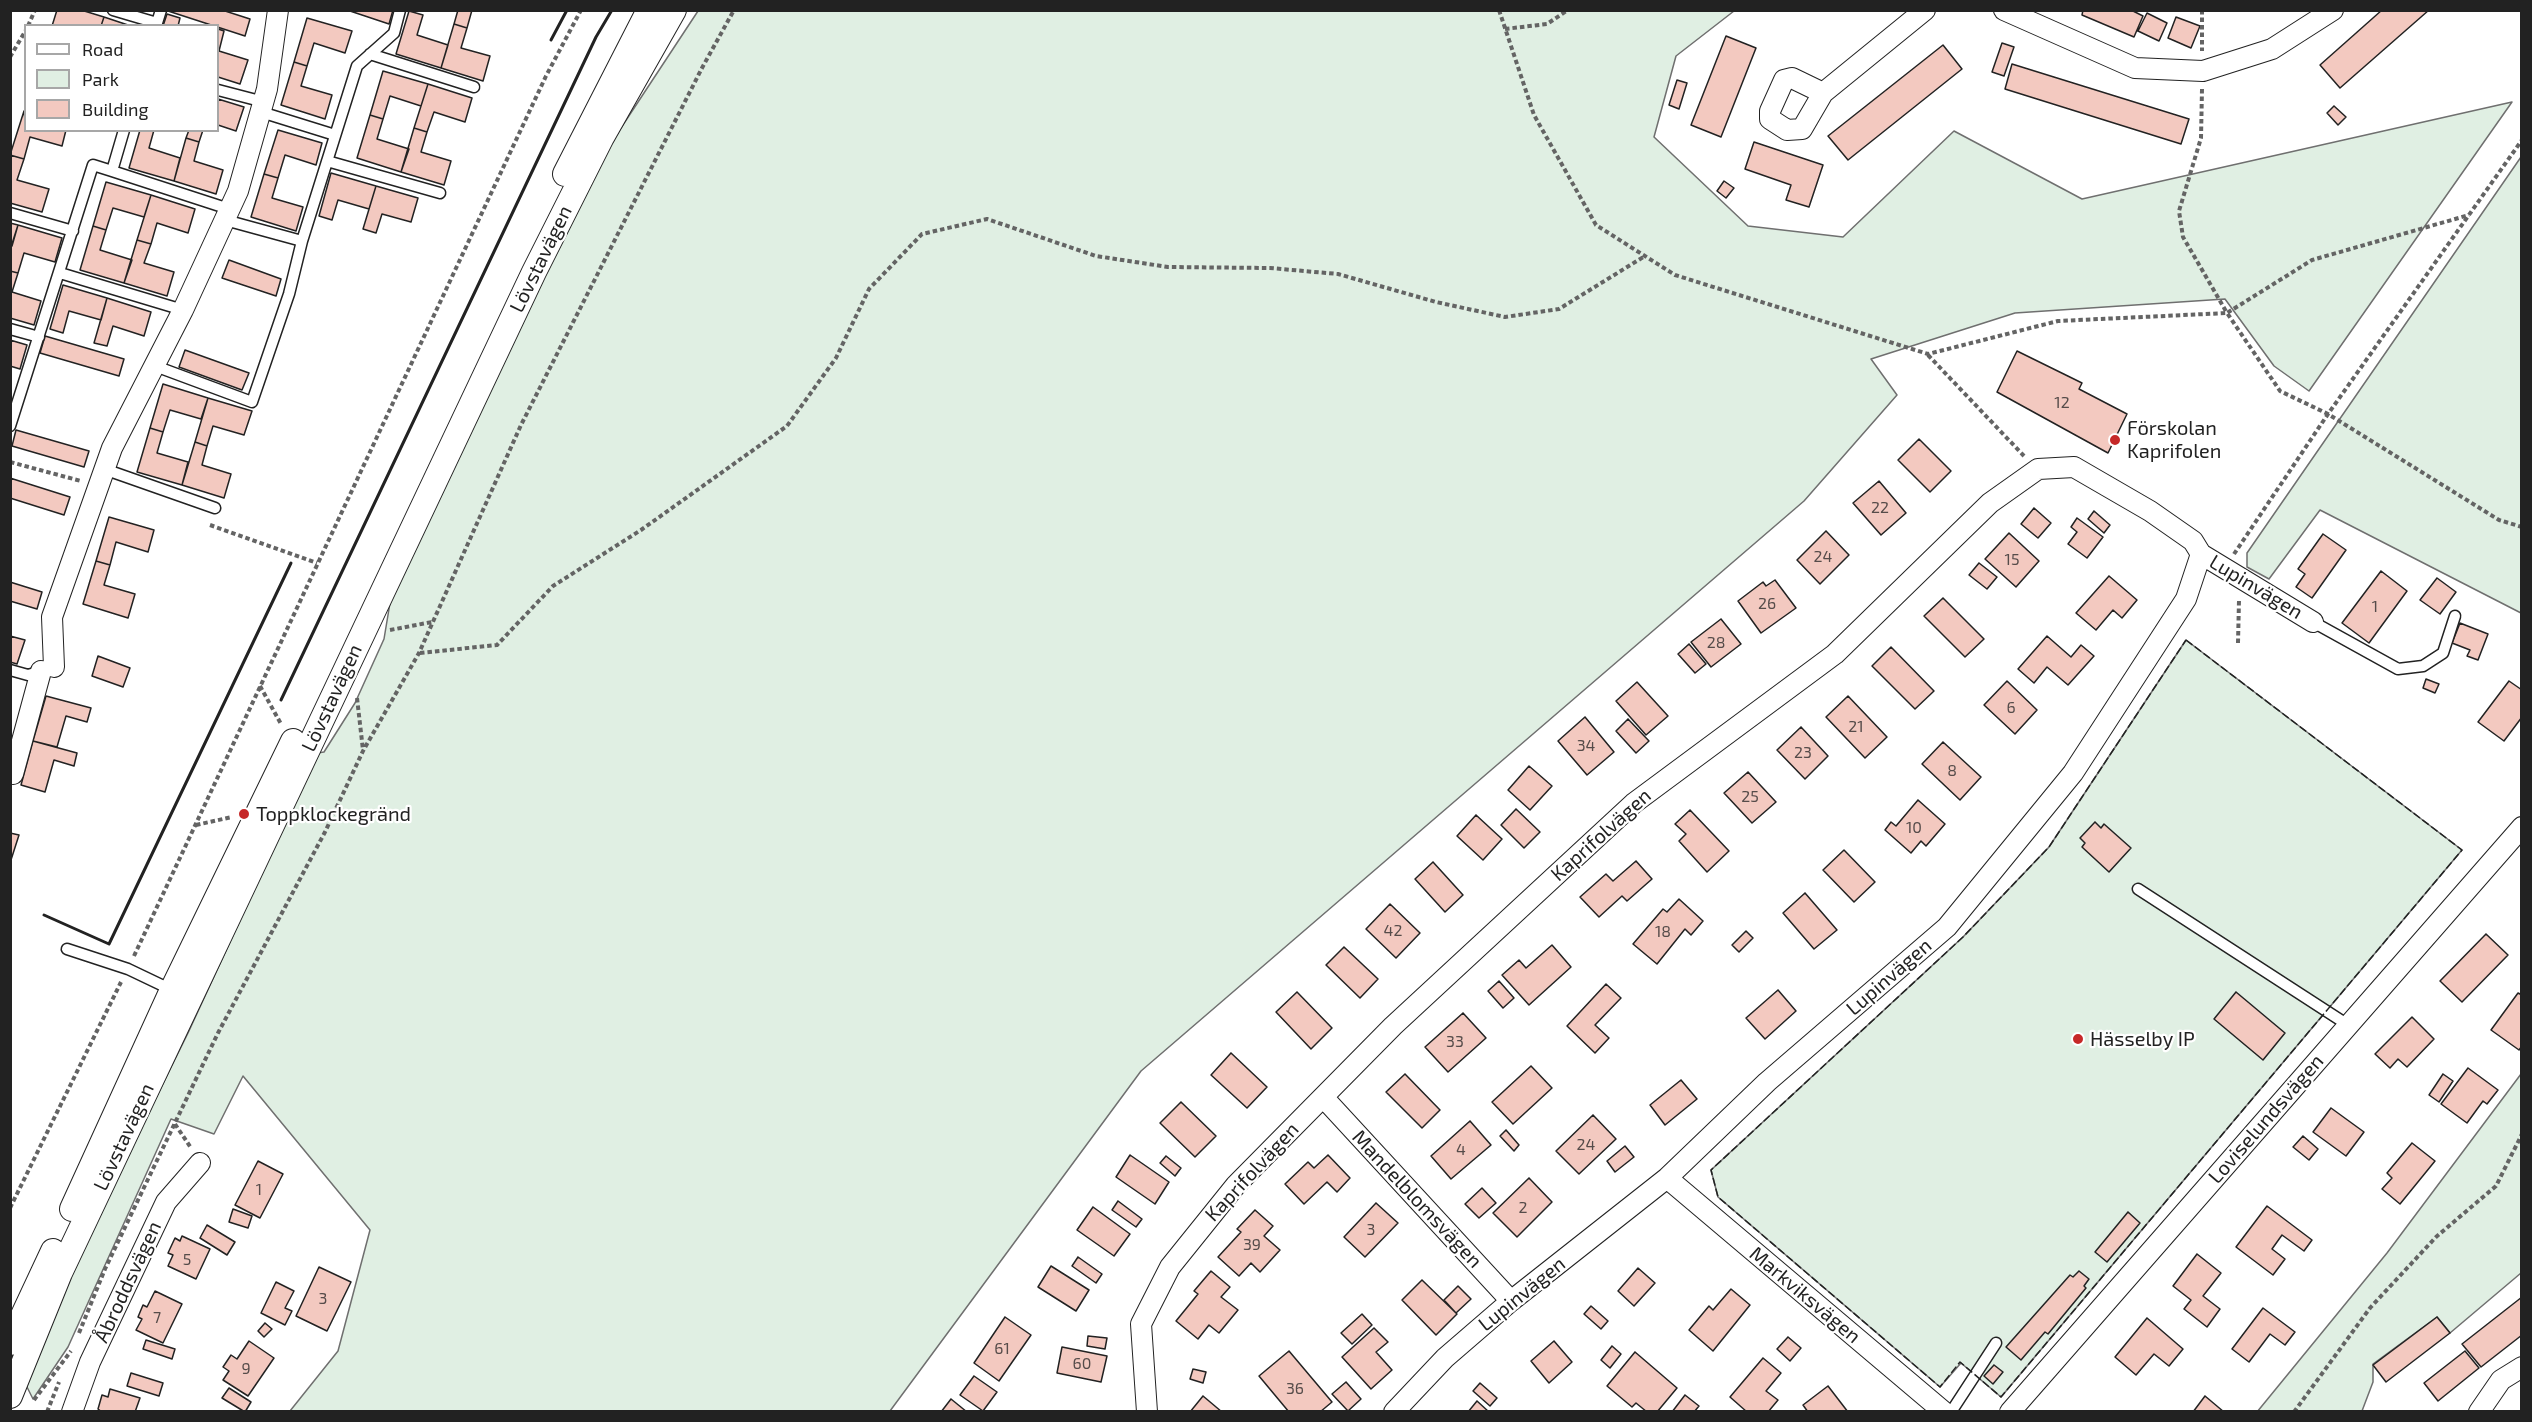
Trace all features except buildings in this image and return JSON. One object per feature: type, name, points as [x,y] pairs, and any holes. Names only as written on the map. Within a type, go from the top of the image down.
[{"type":"street","points":[[12,774],[47,669],[52,617],[112,448],[183,310],[238,191],[262,107],[278,10]]},
{"type":"street","name":"Lövstavägen","points":[[21,1399],[60,1273],[181,994],[588,126],[649,10]]},
{"type":"street","name":"Lövstavägen","points":[[10,1344],[534,272],[602,137],[674,10]]},
{"type":"street","points":[[1823,93],[1925,10]]},
{"type":"street","points":[[2004,10],[2043,18],[2135,68],[2203,71],[2272,50],[2333,10]]},
{"type":"street","points":[[2037,469],[2074,467],[2150,510],[2193,541],[2201,554]]},
{"type":"street","name":"Kaprifolvägen","points":[[1147,1412],[1141,1324],[1170,1267],[1236,1185],[1393,1026],[1634,802],[1835,654],[1990,503],[2037,469]]},
{"type":"street","name":"Lupinvägen","points":[[1394,1412],[1445,1358],[1511,1301],[1667,1178],[1767,1082],[1947,927],[2073,774],[2186,599],[2201,554],[2313,622]]},
{"type":"street","name":"Loviselundsvägen","points":[[2010,1412],[2522,826]]},
{"type":"street","name":"Mandelblomsvägen","points":[[1323,1097],[1511,1301]]},
{"type":"street","name":"Åbroddsvägen","points":[[72,1412],[90,1362],[166,1202],[200,1163]]},
{"type":"street","name":"Markviksvägen","points":[[1667,1178],[1944,1412]]},
{"type":"street","points":[[2479,1412],[2501,1380],[2522,1367]]},
{"type":"lane","points":[[113,10],[156,24],[160,10]]},
{"type":"lane","points":[[155,366],[252,402],[289,294],[302,242],[357,66],[394,33],[400,10]]},
{"type":"lane","points":[[370,54],[474,87]]},
{"type":"lane","points":[[219,90],[335,135]]},
{"type":"lane","points":[[112,171],[123,132]]},
{"type":"lane","points":[[327,161],[440,193]]},
{"type":"lane","points":[[10,426],[93,165],[302,242]]},
{"type":"lane","points":[[10,213],[73,231]]},
{"type":"lane","points":[[60,273],[183,310]]},
{"type":"lane","points":[[10,329],[39,337]]},
{"type":"lane","points":[[101,477],[215,508]]},
{"type":"lane","points":[[2313,622],[2398,669],[2423,666],[2443,653],[2455,616]]},
{"type":"lane","points":[[10,670],[28,675],[47,669]]},
{"type":"lane","points":[[2138,889],[2348,1024]]},
{"type":"lane","points":[[67,949],[128,969],[181,994]]},
{"type":"lane","points":[[1951,1412],[1996,1343]]},
{"type":"path","points":[[29,24],[35,10]]},
{"type":"path","points":[[10,1208],[128,969],[546,76],[581,10]]},
{"type":"path","points":[[47,1412],[105,1269],[218,1033],[325,832],[363,751],[419,653],[520,425],[734,10]]},
{"type":"path","points":[[1499,10],[1534,115],[1596,225],[1675,275],[1928,354],[2037,469]]},
{"type":"path","points":[[1505,29],[1547,24],[1568,10]]},
{"type":"path","points":[[2202,10],[2201,138],[2180,211],[2183,237],[2227,313],[2280,392],[2328,414],[2499,520],[2522,527]]},
{"type":"path","points":[[10,57],[24,33]]},
{"type":"path","points":[[2201,554],[2230,559],[2328,414],[2522,140]]},
{"type":"path","points":[[1928,354],[2058,321],[2227,313],[2312,260],[2469,215]]},
{"type":"path","points":[[419,653],[496,645],[553,586],[650,523],[787,426],[836,358],[869,289],[922,234],[987,219],[1096,256],[1168,267],[1270,268],[1338,274],[1436,302],[1505,317],[1559,309],[1646,256]]},
{"type":"path","points":[[10,462],[101,477]]},
{"type":"path","points":[[207,524],[317,563]]},
{"type":"path","points":[[2238,643],[2240,578]]},
{"type":"path","points":[[383,632],[433,621]]},
{"type":"path","points":[[260,685],[285,731]]},
{"type":"path","points":[[354,691],[359,702],[363,751]]},
{"type":"path","points":[[196,825],[234,817]]},
{"type":"path","points":[[175,1124],[200,1163]]},
{"type":"path","points":[[2294,1412],[2370,1308],[2436,1237],[2496,1186],[2522,1134]]},
{"type":"path","points":[[21,1399],[72,1350]]},
{"type":"green space","points":[[698,11],[1734,11],[1676,56],[1654,137],[1748,226],[1843,237],[1954,131],[2082,199],[2512,102],[2309,391],[2274,366],[2225,299],[2015,313],[1871,359],[1897,395],[1804,501],[1141,1071],[890,1411],[290,1411],[338,1351],[370,1230],[243,1076],[214,1134],[171,1119],[68,1347],[33,1399],[27,1387],[31,1363],[87,1237],[188,1033],[317,753],[324,752],[355,703],[384,639],[391,597],[509,340],[613,140]]},
{"type":"green space","points":[[2521,157],[2521,613],[2320,510],[2269,579],[2247,567],[2247,553]]},
{"type":"green space","name":"Hässelby IP","points":[[2186,640],[2462,850],[2001,1397],[1961,1363],[1940,1387],[1718,1197],[1711,1170],[1963,937],[2049,847]]},
{"type":"green space","points":[[2521,1074],[2521,1273],[2450,1333],[2437,1317],[2373,1364],[2373,1382],[2362,1411],[2257,1412],[2387,1253]]},
{"type":"fence","points":[[2186,640],[2462,850],[2001,1397],[1960,1362],[1940,1387],[1718,1197],[1711,1170],[1963,937],[2049,847],[2186,640]]},
{"type":"wall","points":[[551,40],[567,10]]},
{"type":"wall","points":[[281,700],[596,37],[612,10]]},
{"type":"wall","points":[[44,915],[109,944],[291,563]]},
{"type":"place","name":"Förskolan Kaprifolen","points":[[2115,440]]},
{"type":"place","name":"Toppklockegränd","points":[[244,814]]},
{"type":"place","name":"Hässelby IP","points":[[2078,1039]]}]
